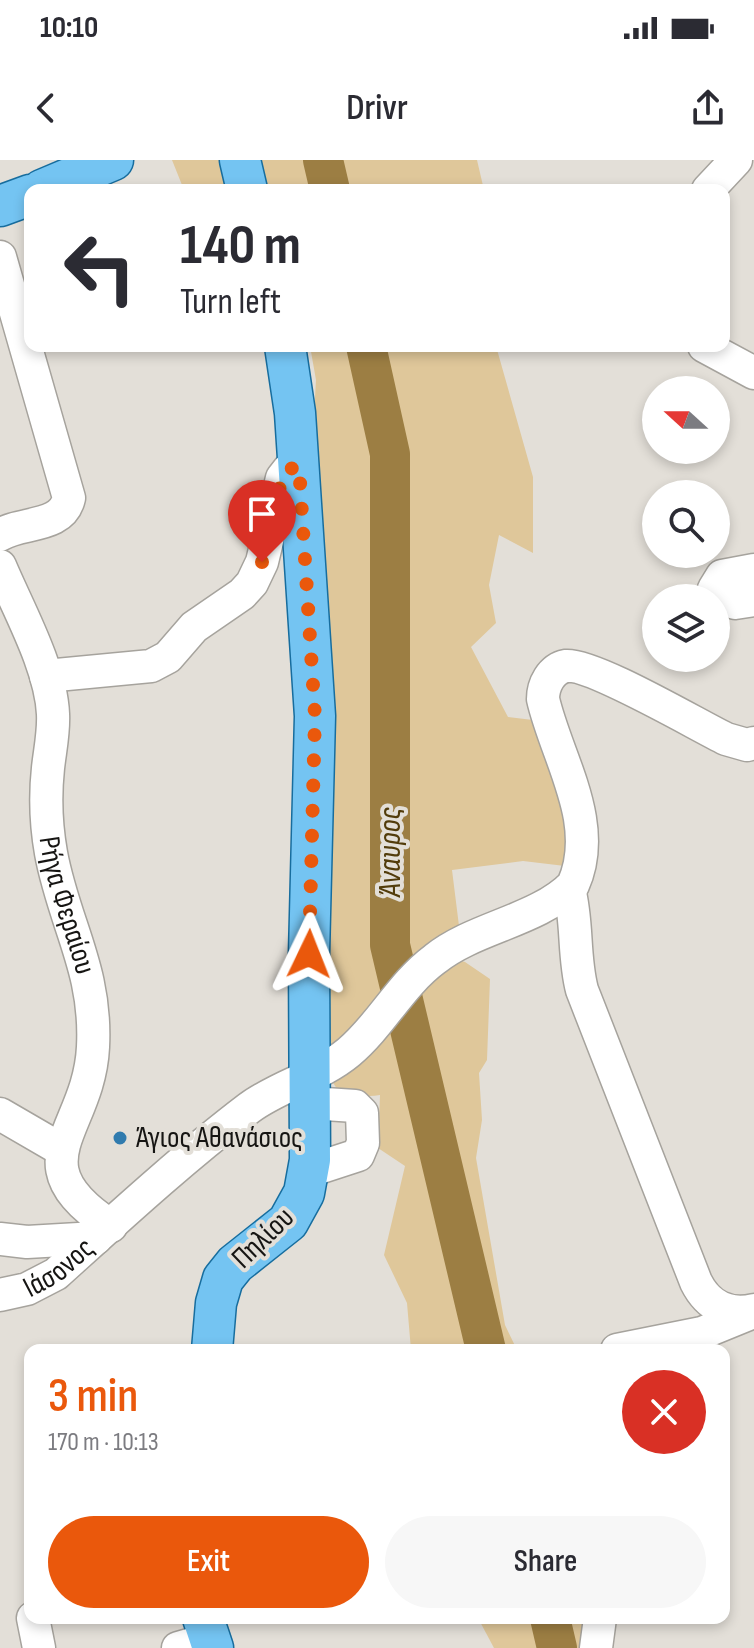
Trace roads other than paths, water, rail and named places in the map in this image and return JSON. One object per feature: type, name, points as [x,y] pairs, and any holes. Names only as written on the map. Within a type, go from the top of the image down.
[{"type":"main road","points":[[56,184],[113,160]]},
{"type":"main road","points":[[240,160],[246,184]]},
{"type":"main road","points":[[0,206],[24,197]]},
{"type":"main road","name":"Πηλίου","points":[[213,1344],[216,1303],[223,1279],[235,1264],[288,1222],[302,1198],[309,1171],[309,954],[315,716],[299,466],[286,352]]},
{"type":"street","points":[[714,184],[736,160]]},
{"type":"street","points":[[0,257],[24,341]]},
{"type":"street","points":[[0,535],[50,520],[63,512],[69,498],[27,352]]},
{"type":"street","points":[[715,352],[754,373]]},
{"type":"street","points":[[46,676],[151,666],[168,657],[194,627],[242,594],[252,583],[262,562],[282,478],[287,470],[299,466]]},
{"type":"street","name":"Ρήγα Φεραίου","points":[[0,566],[46,676],[53,712],[46,789],[47,827],[57,879],[89,976],[94,1018],[89,1083],[62,1150]]},
{"type":"street","points":[[754,570],[722,576],[714,589],[718,598],[726,602],[754,600]]},
{"type":"street","points":[[754,743],[747,745],[726,739],[595,672],[565,666],[553,672],[543,690],[543,699],[568,767],[579,818],[578,871],[569,889],[574,911],[576,967],[582,990],[696,1282],[705,1298],[716,1307],[734,1312],[754,1311]]},
{"type":"street","name":"Ιάσονος","points":[[0,1295],[41,1283],[252,1106],[310,1091],[362,1040],[419,972],[461,944],[569,889]]},
{"type":"street","points":[[309,1171],[358,1155],[363,1143],[359,1109],[310,1091]]},
{"type":"street","points":[[0,1114],[62,1150],[60,1168],[69,1191],[104,1232]]},
{"type":"street","points":[[0,1239],[27,1242],[104,1232]]},
{"type":"street","points":[[682,1344],[754,1311]]},
{"type":"street","points":[[34,1624],[39,1648]]},
{"type":"street","points":[[596,1648],[599,1624]]},
{"type":"waterway","name":"Άναυρος","points":[[323,160],[329,184]]},
{"type":"waterway","name":"Άναυρος","points":[[367,352],[390,454],[390,945],[485,1344]]},
{"type":"waterway","name":"Άναυρος","points":[[551,1624],[557,1648]]},
{"type":"place","name":"Άγιος Αθανάσιος","points":[[120,1138]]}]
